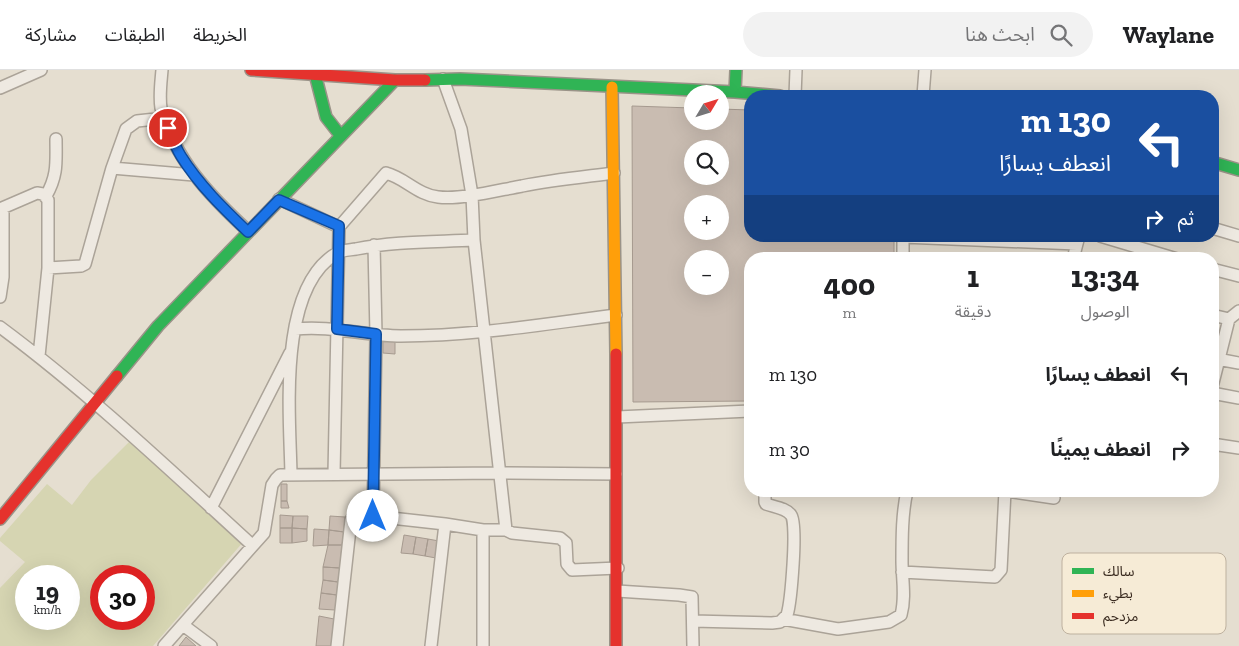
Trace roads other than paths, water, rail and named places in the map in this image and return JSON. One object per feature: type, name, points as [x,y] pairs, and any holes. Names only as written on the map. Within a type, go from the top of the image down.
[{"type":"main road","points":[[250,70],[395,80],[444,79],[482,75],[612,87],[744,93]]},
{"type":"main road","points":[[735,92],[736,70]]},
{"type":"main road","points":[[315,74],[326,117],[340,135]]},
{"type":"main road","points":[[0,519],[158,326],[395,80]]},
{"type":"main road","points":[[612,87],[617,417],[618,591],[616,646]]},
{"type":"main road","points":[[1219,164],[1239,170]]},
{"type":"street","points":[[0,88],[41,70]]},
{"type":"street","points":[[162,70],[160,98],[164,118],[180,155],[213,197],[248,232]]},
{"type":"street","points":[[795,90],[796,70]]},
{"type":"street","points":[[923,90],[925,70]]},
{"type":"street","points":[[444,79],[461,129],[472,195],[474,240],[506,530]]},
{"type":"street","points":[[48,268],[81,266],[85,264],[112,168],[126,129],[137,121],[164,118]]},
{"type":"street","points":[[46,196],[54,183],[56,172],[56,139]]},
{"type":"street","points":[[112,168],[194,175]]},
{"type":"street","points":[[334,474],[339,226],[386,173],[427,194],[439,197],[472,195],[547,181],[614,173]]},
{"type":"street","points":[[0,296],[1,209],[42,192],[48,200],[48,268],[40,356]]},
{"type":"street","points":[[279,200],[339,226]]},
{"type":"street","points":[[1219,230],[1239,236]]},
{"type":"street","points":[[291,475],[290,352],[303,298],[309,282],[318,269],[338,252],[374,245],[474,240]]},
{"type":"street","points":[[1120,242],[1154,252]]},
{"type":"street","points":[[373,516],[376,334],[374,245]]},
{"type":"street","points":[[1219,271],[1239,276]]},
{"type":"street","points":[[1219,349],[1229,318],[1239,311]]},
{"type":"street","points":[[295,329],[337,329],[400,336],[484,331],[616,315]]},
{"type":"street","points":[[1219,316],[1229,318]]},
{"type":"street","points":[[0,327],[40,356],[95,402],[252,545]]},
{"type":"street","points":[[211,508],[290,352]]},
{"type":"street","points":[[1219,359],[1239,363]]},
{"type":"street","points":[[1219,394],[1239,398]]},
{"type":"street","points":[[617,417],[744,411]]},
{"type":"street","points":[[1219,445],[1239,448]]},
{"type":"street","points":[[164,646],[264,533],[272,485],[280,475],[616,474]]},
{"type":"street","points":[[764,497],[764,502],[766,504],[787,511],[794,520],[794,548],[789,609],[784,619]]},
{"type":"street","points":[[693,621],[772,623],[784,619],[822,628],[838,629],[889,622],[901,615],[904,604],[902,572],[906,497]]},
{"type":"street","points":[[902,572],[995,577],[1001,570],[1005,497]]},
{"type":"street","points":[[1047,497],[1054,498]]},
{"type":"street","points":[[336,646],[351,520],[354,516],[373,516],[483,530],[506,530],[512,533],[562,539],[566,546],[568,566],[572,570],[618,568]]},
{"type":"street","points":[[431,646],[445,524]]},
{"type":"street","points":[[483,530],[483,646]]},
{"type":"street","points":[[618,591],[691,596],[693,599],[693,646]]},
{"type":"street","points":[[182,625],[211,646]]}]
